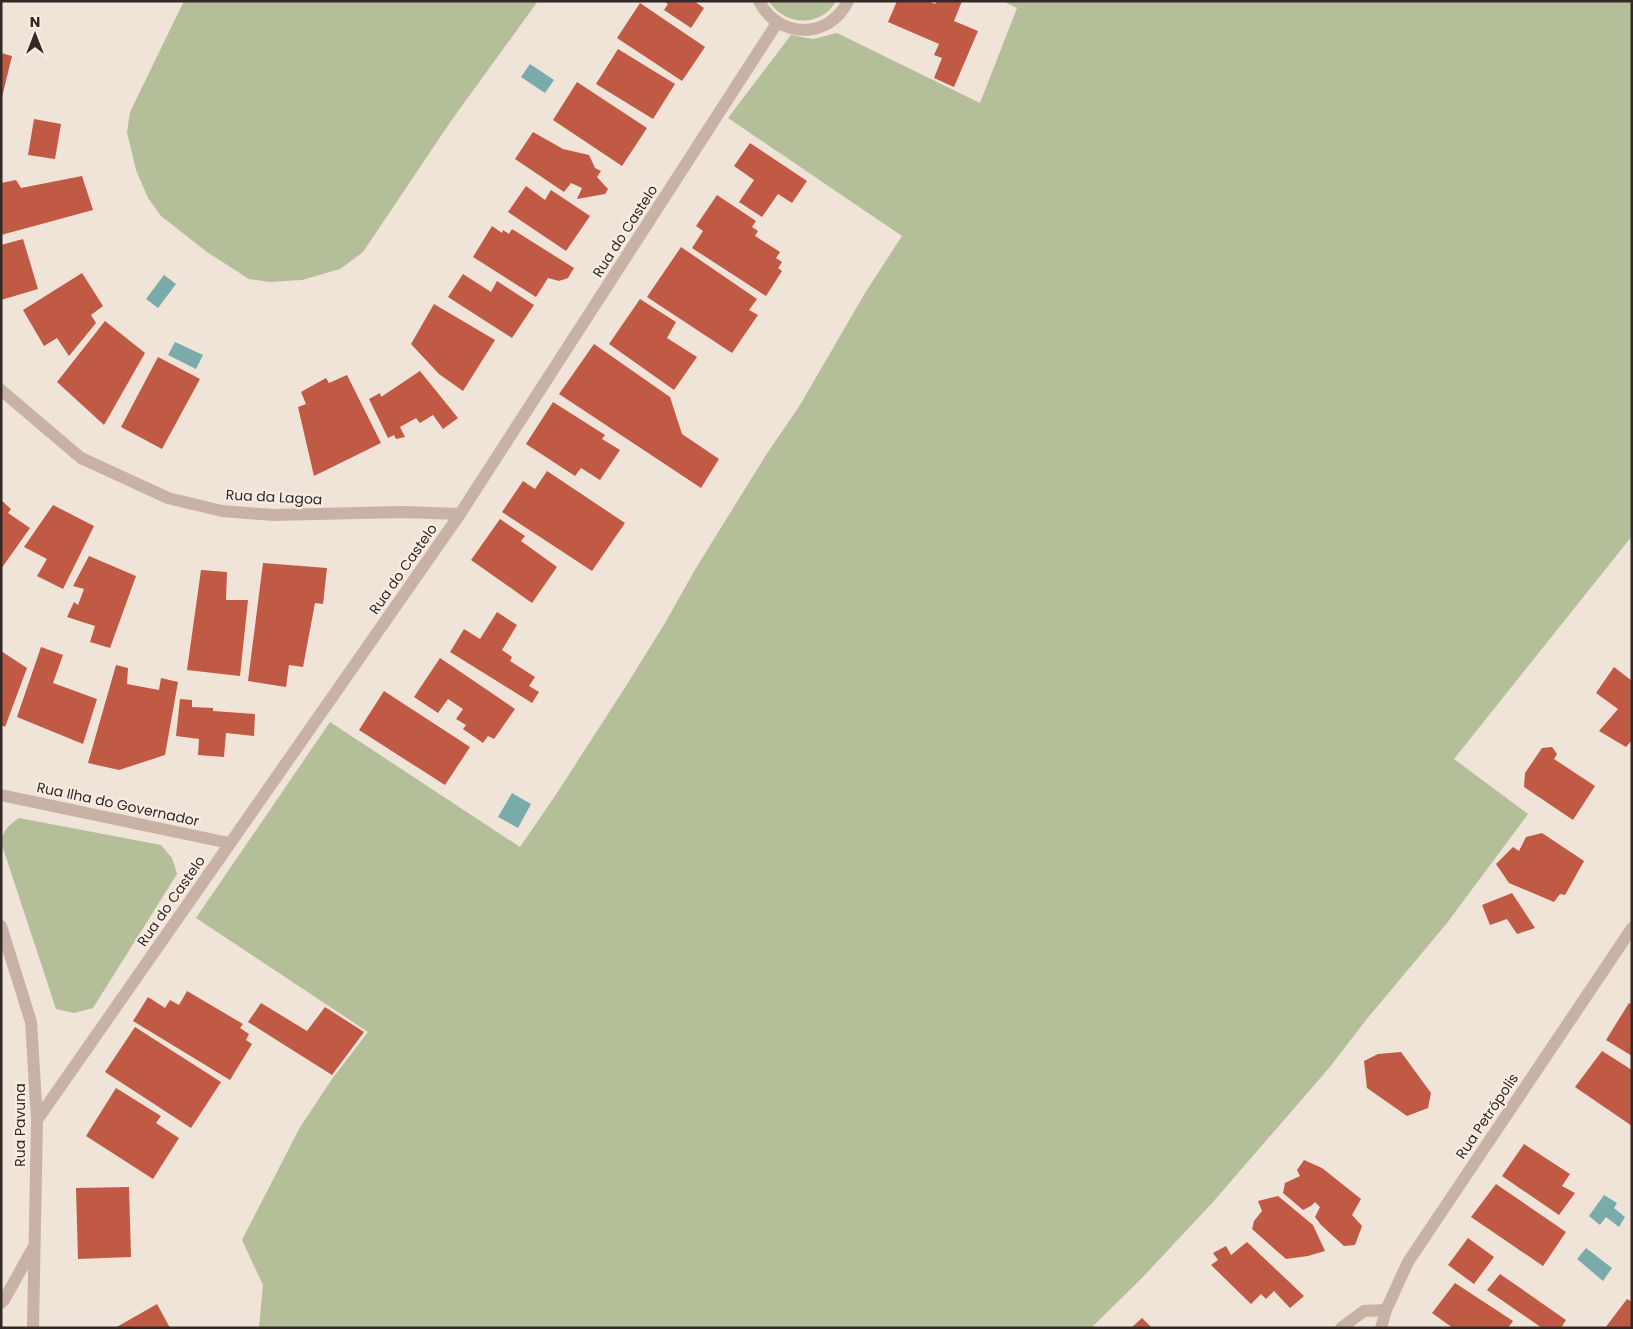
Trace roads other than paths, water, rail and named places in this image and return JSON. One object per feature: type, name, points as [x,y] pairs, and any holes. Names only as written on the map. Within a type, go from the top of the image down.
[{"type":"street","points":[[759,1],[764,11],[777,23],[794,30],[812,30],[830,23],[843,11],[848,1]]},
{"type":"street","name":"Rua do Castelo","points":[[37,1120],[460,514],[777,23]]},
{"type":"street","name":"Rua da Lagoa","points":[[1,390],[81,458],[168,498],[222,510],[273,515],[402,512],[460,514]]},
{"type":"street","name":"Rua Ilha do Governador","points":[[1,795],[229,843]]},
{"type":"street","name":"Rua Pavuna","points":[[1,926],[31,1022],[37,1120],[33,1328]]},
{"type":"street","name":"Rua Petrópolis","points":[[1381,1328],[1386,1310],[1408,1262],[1632,928]]},
{"type":"street","points":[[1,1303],[34,1246]]},
{"type":"street","points":[[1341,1328],[1364,1311],[1386,1310]]},
{"type":"water","points":[[530,64],[554,80],[545,93],[521,77]]},
{"type":"water","points":[[164,275],[176,284],[158,308],[146,299]]},
{"type":"water","points":[[175,342],[203,355],[196,369],[168,355]]},
{"type":"water","points":[[512,793],[531,804],[518,828],[498,817]]},
{"type":"water","points":[[1604,1195],[1617,1203],[1614,1208],[1625,1217],[1619,1227],[1606,1217],[1600,1225],[1589,1216]]},
{"type":"water","points":[[1586,1248],[1612,1268],[1603,1281],[1577,1259]]}]
